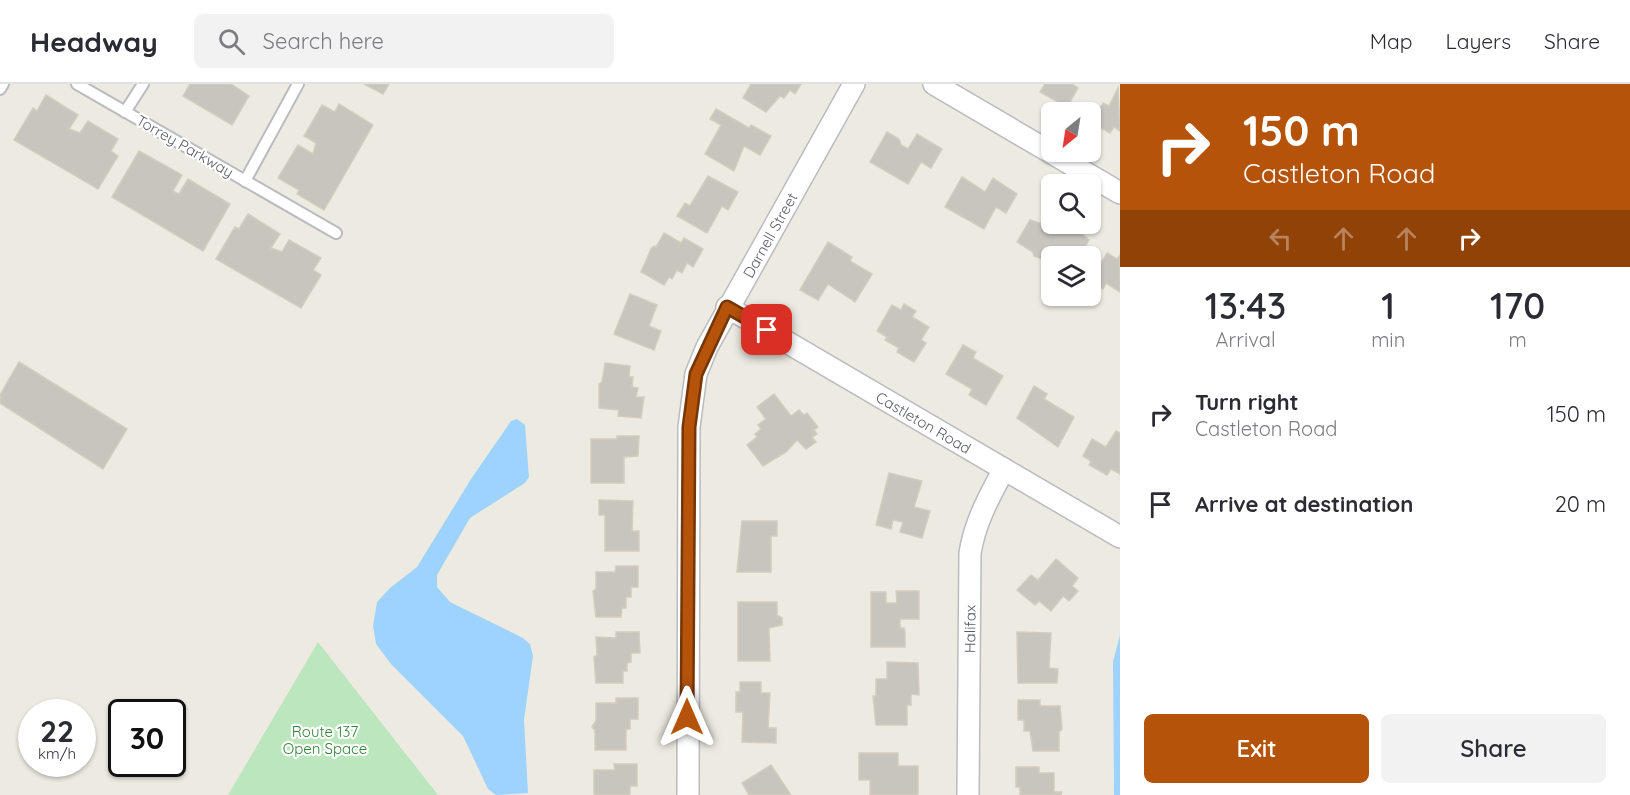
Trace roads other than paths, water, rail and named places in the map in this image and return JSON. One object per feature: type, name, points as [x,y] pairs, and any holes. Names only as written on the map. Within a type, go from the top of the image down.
[{"type":"street","name":"Darnell Street","points":[[688,795],[689,427],[696,374],[727,307],[854,84]]},
{"type":"street","points":[[934,84],[1120,193]]},
{"type":"street","name":"Castleton Road","points":[[727,307],[1120,537]]},
{"type":"street","name":"Halifax","points":[[968,795],[970,553],[973,531],[1004,469]]},
{"type":"lane","points":[[0,89],[3,84]]},
{"type":"lane","name":"Torrey Parkway","points":[[77,84],[336,233]]},
{"type":"lane","name":"Torrey Parkway","points":[[125,112],[143,84]]},
{"type":"lane","name":"Torrey Parkway","points":[[245,181],[298,84]]},
{"type":"water","points":[[517,419],[525,425],[529,477],[525,483],[470,518],[437,575],[437,587],[450,602],[523,638],[530,644],[533,656],[524,720],[528,793],[496,795],[488,789],[463,736],[391,664],[376,644],[373,626],[377,602],[390,588],[417,567],[471,479],[511,421]]},
{"type":"water","points":[[1120,635],[1120,795],[1114,795],[1113,662]]},
{"type":"park label","name":"Route 137 Open Space","points":[[325,740]]}]
